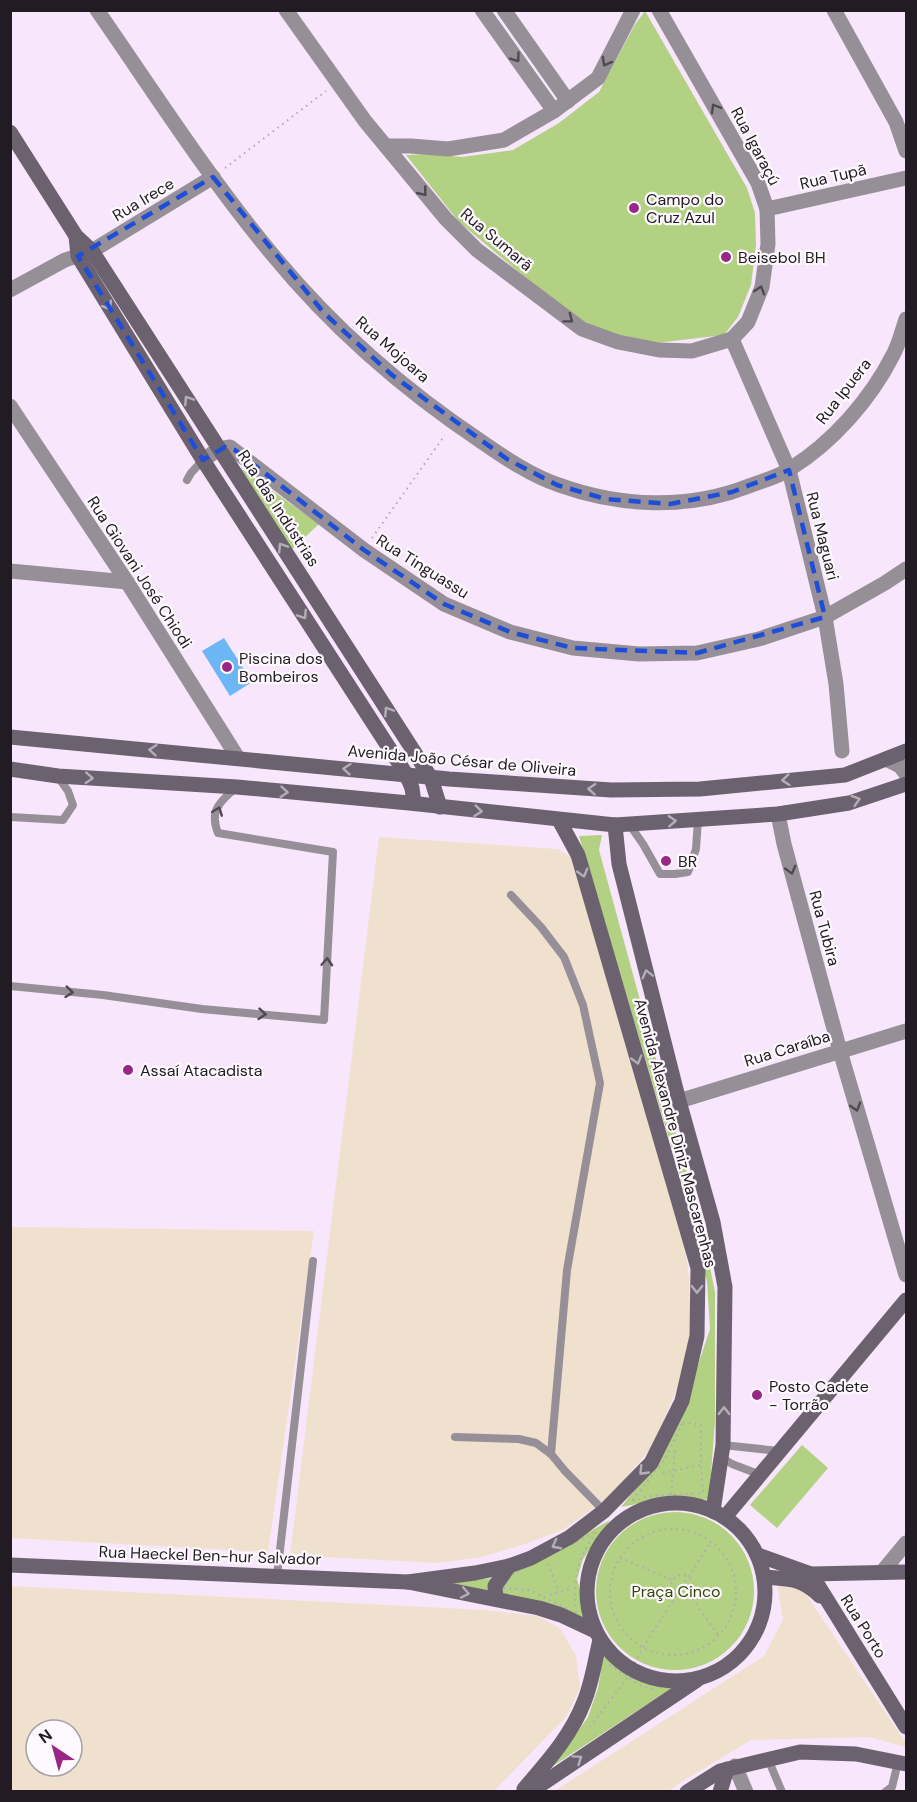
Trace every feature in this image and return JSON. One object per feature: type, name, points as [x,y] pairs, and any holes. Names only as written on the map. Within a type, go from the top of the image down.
[{"type":"street","name":"Rua Mojoara","points":[[97,10],[213,177],[272,254],[324,313],[392,375],[453,423],[507,459],[557,485],[606,499],[670,504],[732,492],[789,470]]},
{"type":"street","name":"Rua Sumarã","points":[[286,10],[386,146],[446,219],[477,250],[582,329],[618,342],[659,350],[692,351],[732,339]]},
{"type":"street","points":[[482,10],[554,111]]},
{"type":"street","points":[[504,10],[568,100]]},
{"type":"street","points":[[386,146],[448,149],[504,140],[554,111],[598,78],[633,10]]},
{"type":"street","name":"Rua Igaraçú","points":[[659,10],[758,183],[767,209],[768,244],[762,287],[748,322],[732,339]]},
{"type":"street","points":[[834,10],[896,122],[906,151]]},
{"type":"street","name":"Rua das Indústrias","points":[[10,132],[76,236],[203,460],[406,774],[412,788],[414,803]]},
{"type":"street","name":"Rua Irece","points":[[10,290],[65,260],[85,254],[213,177]]},
{"type":"street","name":"Rua Tupã","points":[[767,209],[906,178]]},
{"type":"street","name":"Rua das Indústrias","points":[[85,254],[219,449],[431,778],[440,807]]},
{"type":"street","name":"Rua Ipuera","points":[[789,470],[840,430],[860,405],[893,355],[906,319]]},
{"type":"street","name":"Rua Maguari","points":[[732,339],[789,470],[825,617],[836,684],[842,751]]},
{"type":"street","name":"Rua Giovani José Chiodi","points":[[13,413],[128,582],[238,758]]},
{"type":"street","name":"Rua Tinguassu","points":[[219,449],[230,447],[235,450],[364,550],[444,604],[510,632],[573,648],[639,654],[696,653],[759,639],[825,617],[906,569]]},
{"type":"street","points":[[203,460],[219,449]]},
{"type":"street","points":[[10,571],[128,582]]},
{"type":"street","name":"Avenida João César de Oliveira","points":[[10,737],[431,778],[611,790],[700,789],[845,775],[906,751]]},
{"type":"street","points":[[886,759],[900,766],[906,774]]},
{"type":"street","points":[[10,770],[58,776],[237,787],[414,803],[559,820],[622,824],[778,814],[849,803],[906,784]]},
{"type":"street","name":"Rua Tubira","points":[[778,814],[840,1051],[906,1275]]},
{"type":"street","name":"Avenida Alexandre Diniz Mascarenhas","points":[[559,820],[578,855],[698,1268],[698,1336],[682,1401],[651,1463],[604,1511]]},
{"type":"street","name":"Avenida Alexandre Diniz Mascarenhas","points":[[622,824],[619,864],[679,1101],[713,1222],[725,1287],[719,1514]]},
{"type":"street","name":"Rua Caraíba","points":[[679,1101],[906,1031]]},
{"type":"street","points":[[719,1514],[761,1475],[906,1300]]},
{"type":"street","points":[[530,1791],[701,1678],[725,1667],[744,1650],[758,1628],[765,1603],[764,1577],[758,1554],[744,1534],[719,1514],[690,1504],[666,1504],[642,1510],[612,1529],[599,1547],[589,1574],[587,1603],[598,1635],[630,1673],[672,1682],[701,1678]]},
{"type":"street","points":[[604,1511],[618,1525]]},
{"type":"street","name":"Rua Haeckel Ben-hur Salvador","points":[[408,1582],[509,1566],[531,1558],[570,1537],[604,1511]]},
{"type":"street","points":[[882,1572],[906,1543]]},
{"type":"street","points":[[758,1554],[811,1574],[906,1572]]},
{"type":"street","name":"Rua Haeckel Ben-hur Salvador","points":[[10,1565],[408,1582],[549,1611],[598,1635]]},
{"type":"street","points":[[496,1599],[495,1586],[509,1566]]},
{"type":"street","name":"Rua Porto","points":[[811,1574],[906,1727]]},
{"type":"street","points":[[764,1577],[797,1580],[811,1587],[829,1604]]},
{"type":"street","points":[[521,1791],[555,1753],[570,1731],[585,1701],[598,1635]]},
{"type":"street","points":[[687,1791],[712,1775],[731,1768],[800,1752],[855,1754],[902,1763]]},
{"type":"street","points":[[720,1791],[731,1768]]},
{"type":"street","points":[[731,1768],[746,1791]]},
{"type":"lane","points":[[187,480],[203,460]]},
{"type":"lane","points":[[10,817],[63,820],[73,805],[68,791],[58,776]]},
{"type":"lane","points":[[10,986],[103,995],[202,1009],[324,1020],[333,852],[218,834],[214,824],[215,813],[224,798],[237,787]]},
{"type":"lane","points":[[622,824],[643,844],[660,874],[675,874],[688,872],[696,849],[699,819]]},
{"type":"lane","points":[[512,895],[564,957],[582,1005],[600,1083],[567,1270],[551,1454]]},
{"type":"lane","points":[[277,1576],[313,1261]]},
{"type":"lane","points":[[455,1437],[519,1439],[537,1443],[551,1454],[565,1472],[604,1511]]},
{"type":"lane","points":[[722,1451],[780,1451]]},
{"type":"lane","points":[[722,1451],[732,1464],[761,1475]]},
{"type":"lane","points":[[768,1760],[782,1791]]},
{"type":"lane","points":[[885,1791],[892,1787],[902,1763]]},
{"type":"path","points":[[213,177],[338,82]]},
{"type":"path","points":[[364,550],[453,423]]},
{"type":"path","points":[[683,1422],[701,1425],[700,1465],[703,1493],[648,1496],[631,1502],[665,1459],[676,1435],[683,1422]]},
{"type":"path","points":[[671,1494],[676,1435]]},
{"type":"path","points":[[652,1475],[700,1465]]},
{"type":"path","points":[[675,1529],[696,1533],[711,1542],[728,1560],[735,1581],[736,1602],[729,1622],[715,1639],[697,1650],[676,1655],[655,1653],[637,1644],[622,1630],[613,1612],[610,1592],[613,1572],[620,1558],[637,1540],[655,1532],[675,1529]]},
{"type":"path","points":[[596,1532],[583,1551],[573,1588],[576,1613],[529,1590],[504,1588],[504,1585],[514,1573],[596,1532]]},
{"type":"path","points":[[593,1717],[588,1726],[630,1673],[643,1647],[711,1542]]},
{"type":"path","points":[[546,1558],[559,1592]]},
{"type":"path","points":[[620,1558],[672,1580]]},
{"type":"path","points":[[672,1580],[681,1575],[688,1576]]},
{"type":"path","points":[[672,1580],[671,1589],[676,1595],[685,1597],[690,1594],[693,1586],[688,1576]]},
{"type":"path","points":[[546,1597],[573,1588]]},
{"type":"path","points":[[690,1594],[718,1635]]},
{"type":"path","points":[[606,1662],[630,1673],[643,1687],[657,1690],[648,1696]]},
{"type":"highlighted area","points":[[213,177],[324,313],[392,375],[507,459],[557,485],[606,499],[670,504],[732,492],[789,470],[825,617],[697,653],[573,648],[510,632],[444,604],[364,550],[235,450],[225,447],[203,460],[78,256]]},
{"type":"shaded area","points":[[379,837],[558,849],[572,858],[685,1249],[689,1276],[691,1332],[680,1381],[654,1444],[612,1495],[563,1530],[482,1557],[436,1563],[290,1555]]},
{"type":"shaded area","points":[[10,1227],[314,1231],[268,1552],[11,1538]]},
{"type":"shaded area","points":[[777,1583],[803,1590],[906,1743],[906,1747],[869,1737],[751,1740],[669,1791],[553,1792],[764,1656],[783,1620]]},
{"type":"shaded area","points":[[10,1586],[484,1610],[537,1616],[560,1628],[576,1656],[580,1688],[566,1717],[494,1791],[11,1791]]},
{"type":"green space","points":[[645,11],[747,188],[755,213],[756,245],[751,285],[738,317],[724,335],[656,343],[618,335],[585,323],[544,293],[459,222],[406,155],[462,157],[513,150],[559,123],[599,92],[634,26]]},
{"type":"green space","points":[[232,462],[319,524],[289,552]]},
{"type":"green space","points":[[602,835],[599,850],[702,1227],[715,1292],[715,1421],[709,1500],[678,1496],[621,1507],[659,1460],[678,1424],[710,1329],[707,1282],[692,1216],[579,836]]},
{"type":"green space","points":[[802,1445],[828,1468],[777,1528],[750,1505]]},
{"type":"green space","name":"Praça Cinco","points":[[675,1512],[705,1518],[719,1525],[731,1535],[741,1547],[748,1561],[754,1591],[748,1621],[741,1635],[731,1647],[719,1657],[705,1664],[675,1670],[645,1664],[631,1657],[619,1647],[609,1635],[602,1621],[596,1591],[602,1561],[609,1547],[619,1535],[631,1525],[645,1518]]},
{"type":"green space","points":[[610,1520],[583,1559],[577,1579],[590,1625],[534,1602],[498,1593],[503,1577],[554,1552]]},
{"type":"green space","points":[[494,1578],[487,1592],[437,1583]]},
{"type":"green space","points":[[604,1652],[628,1672],[650,1684],[675,1686],[553,1766],[588,1717],[598,1688]]},
{"type":"water","name":"Piscina dos Bombeiros","points":[[224,638],[252,682],[230,696],[202,651]]},
{"type":"place","name":"Campo do Cruz Azul","points":[[634,208]]},
{"type":"place","name":"Beisebol BH","points":[[726,257]]},
{"type":"place","name":"Piscina dos Bombeiros","points":[[227,667]]},
{"type":"place","name":"BR","points":[[666,861]]},
{"type":"place","name":"Assaí Atacadista","points":[[128,1070]]},
{"type":"place","name":"Posto Cadete - Torrão","points":[[757,1395]]}]
